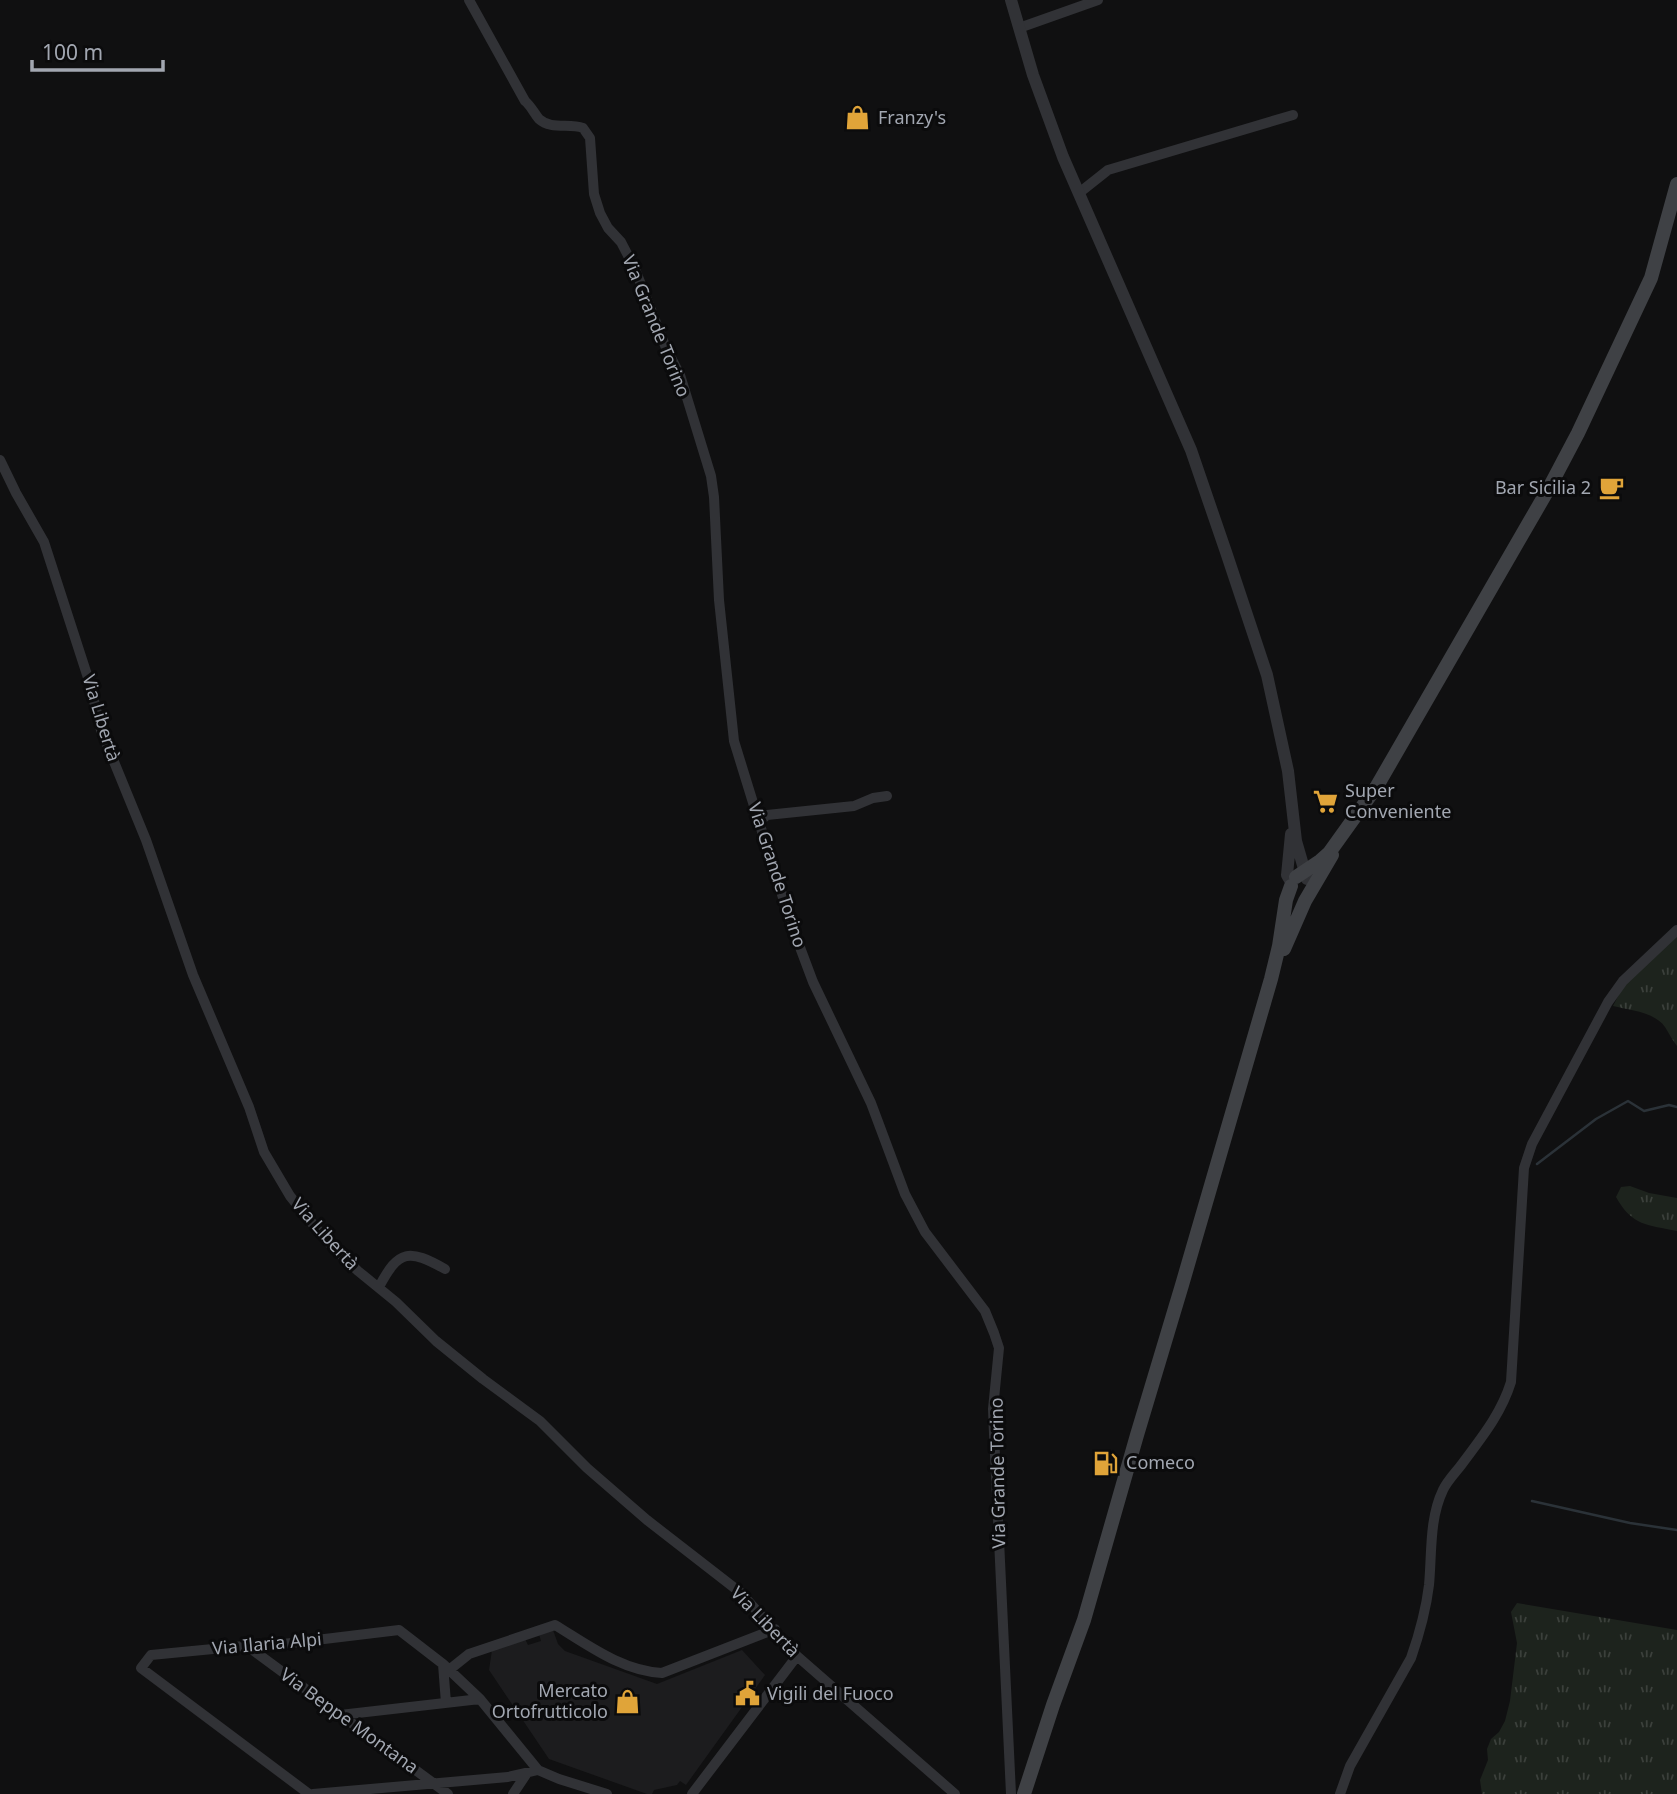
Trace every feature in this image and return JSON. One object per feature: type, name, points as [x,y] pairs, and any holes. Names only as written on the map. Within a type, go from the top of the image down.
[{"type":"main road","points":[[1271,979],[1286,900],[1341,838],[1377,786],[1578,433],[1651,278],[1677,184]]},
{"type":"main road","points":[[1017,1793],[1030,1776],[1052,1705],[1084,1620],[1302,880]]},
{"type":"street","name":"Via Grande Torino","points":[[469,0],[525,101],[538,118],[553,126],[578,126],[583,128],[590,138],[594,194],[600,214],[630,257],[666,348],[680,375],[711,476],[719,600],[733,741],[792,926],[813,982],[871,1103],[905,1194],[925,1232],[985,1311],[999,1348],[993,1409],[1017,1793]]},
{"type":"street","points":[[1011,0],[1037,87],[1063,157],[1191,450],[1267,675],[1288,771],[1302,880]]},
{"type":"street","points":[[1019,28],[1098,0]]},
{"type":"street","points":[[1079,193],[1108,170],[1293,115]]},
{"type":"street","name":"Via Libertà","points":[[0,460],[44,542],[90,684],[101,730],[146,840],[194,975],[249,1107],[264,1152],[280,1181],[325,1239],[446,1349],[540,1421],[586,1468],[647,1520],[741,1593],[797,1656],[955,1794]]},
{"type":"street","points":[[759,822],[767,815],[854,806],[873,798],[887,796]]},
{"type":"street","points":[[1293,820],[1302,880]]},
{"type":"street","points":[[1340,1794],[1350,1766],[1416,1645],[1429,1586],[1430,1553],[1436,1514],[1443,1490],[1496,1418],[1506,1400],[1511,1382],[1524,1168],[1532,1144],[1608,1002],[1623,981],[1677,930]]},
{"type":"street","points":[[379,1287],[390,1269],[407,1256],[420,1256],[445,1269]]},
{"type":"street","points":[[446,1667],[468,1654],[555,1625],[618,1663],[647,1672],[662,1673],[775,1629]]},
{"type":"street","name":"Via Ilaria Alpi","points":[[311,1794],[141,1668],[151,1655],[244,1646],[250,1648],[399,1630],[446,1667]]},
{"type":"street","name":"Via Beppe Montana","points":[[250,1648],[448,1794]]},
{"type":"street","points":[[692,1794],[797,1656]]},
{"type":"street","points":[[446,1667],[480,1699],[533,1772]]},
{"type":"street","points":[[446,1667],[446,1703]]},
{"type":"street","points":[[340,1714],[480,1699]]},
{"type":"street","points":[[513,1794],[533,1772]]},
{"type":"street","points":[[311,1794],[533,1772],[607,1794]]},
{"type":"shaded area","name":"Mercato Ortofrutticolo","points":[[553,1630],[558,1644],[565,1651],[657,1684],[742,1650],[765,1675],[686,1785],[680,1781],[677,1785],[647,1794],[549,1759],[489,1670],[492,1650],[525,1639],[528,1645],[541,1641],[539,1634]]},
{"type":"green space","points":[[1677,934],[1677,1046],[1665,1027],[1655,1018],[1613,1006],[1624,985]]},
{"type":"green space","points":[[1630,1186],[1677,1198],[1677,1231],[1642,1223],[1628,1214],[1616,1197],[1621,1187]]},
{"type":"green space","points":[[1517,1603],[1677,1630],[1677,1794],[1482,1794],[1480,1780],[1488,1760],[1487,1749],[1505,1721],[1510,1701],[1517,1643],[1511,1612]]},
{"type":"waterway","points":[[1537,1164],[1596,1119],[1628,1101],[1644,1111],[1669,1105],[1677,1107]]},
{"type":"waterway","points":[[1532,1501],[1630,1523],[1677,1530]]},
{"type":"place","name":"Franzy's","points":[[858,118]]},
{"type":"place","name":"Bar Sicilia 2","points":[[1611,488]]},
{"type":"place","name":"Super Conveniente","points":[[1325,801]]},
{"type":"place","name":"Comeco","points":[[1106,1463]]},
{"type":"place","name":"Vigili del Fuoco","points":[[747,1694]]},
{"type":"place","name":"Mercato Ortofrutticolo","points":[[628,1701]]}]
